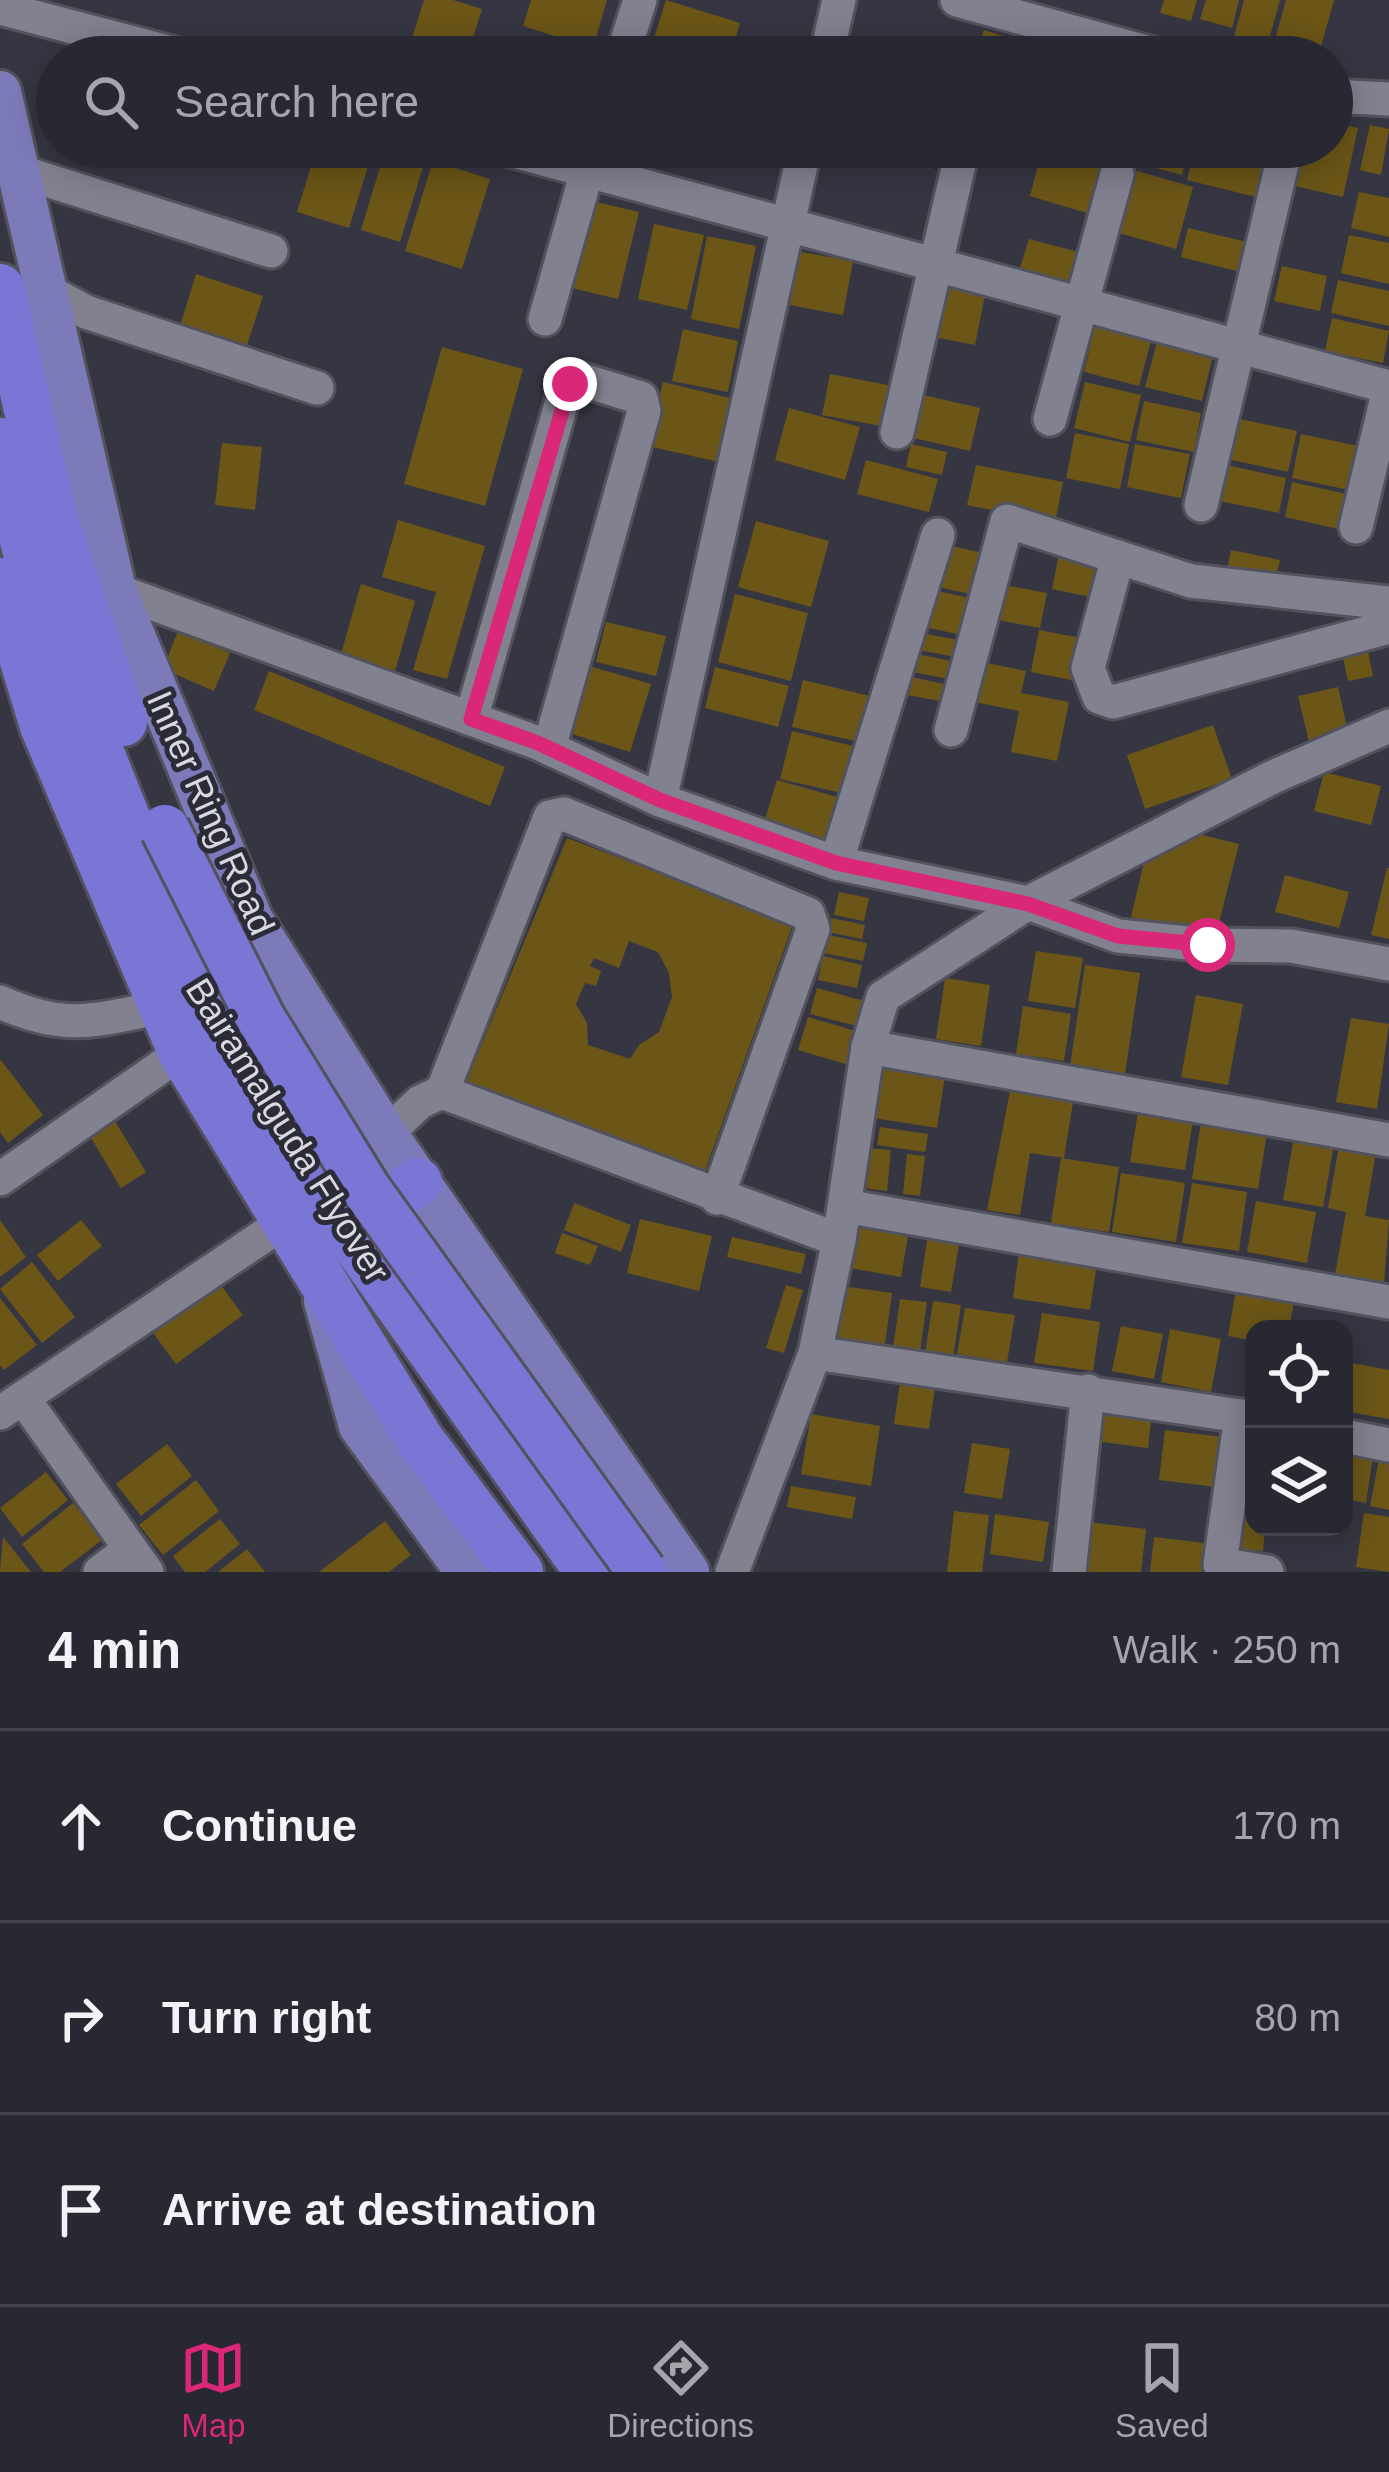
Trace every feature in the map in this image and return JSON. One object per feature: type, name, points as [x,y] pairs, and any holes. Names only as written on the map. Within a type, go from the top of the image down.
[{"type":"highway","points":[[23,289],[52,514],[103,671],[165,830],[261,1018],[366,1189],[643,1572]]},
{"type":"highway","name":"Bairamalguda Flyover","points":[[0,442],[49,625],[197,996],[330,1246],[420,1440],[519,1572]]},
{"type":"highway","points":[[0,581],[44,726],[182,1052],[286,1221],[330,1246],[418,1182]]},
{"type":"highway","name":"Bairamalguda Flyover","points":[[330,1246],[472,1407],[590,1572]]},
{"type":"main road","name":"Inner Ring Road","points":[[0,92],[15,170],[23,289],[116,590],[252,920],[418,1182],[688,1572]]},
{"type":"main road","points":[[330,1246],[360,1426],[467,1572]]},
{"type":"street","points":[[629,36],[640,0]]},
{"type":"street","points":[[831,36],[839,0]]},
{"type":"street","points":[[957,0],[1088,36]]},
{"type":"street","points":[[0,8],[107,36]]},
{"type":"street","points":[[1353,97],[1389,99]]},
{"type":"street","points":[[545,319],[588,168]]},
{"type":"street","points":[[613,168],[786,227],[937,263],[1389,388],[1356,527]]},
{"type":"street","points":[[660,800],[800,168]]},
{"type":"street","points":[[897,432],[958,168]]},
{"type":"street","points":[[1201,505],[1281,168]]},
{"type":"street","points":[[15,170],[272,250]]},
{"type":"street","points":[[1050,419],[1118,174]]},
{"type":"street","points":[[23,289],[316,388]]},
{"type":"street","points":[[471,719],[565,394],[579,379],[632,394],[641,398],[644,411],[549,748]]},
{"type":"street","points":[[951,730],[1006,521],[1191,580],[1389,603]]},
{"type":"street","points":[[836,863],[938,535]]},
{"type":"street","points":[[1118,557],[1088,668],[1099,697],[1113,703],[1389,626]]},
{"type":"street","points":[[116,590],[549,748],[660,800],[836,863],[1028,904],[1118,936],[1208,945],[1292,946],[1389,964]]},
{"type":"street","points":[[732,1572],[815,1353],[845,1206],[868,1047],[883,997],[1028,904],[1273,777],[1389,726]]},
{"type":"street","points":[[386,1134],[420,1102],[442,1092],[550,817],[564,814],[808,914],[813,929],[717,1198]]},
{"type":"street","points":[[0,1002],[58,1023],[76,1024],[163,1007]]},
{"type":"street","points":[[868,1047],[1389,1140]]},
{"type":"street","points":[[0,1179],[182,1052]]},
{"type":"street","points":[[442,1092],[839,1240]]},
{"type":"street","points":[[845,1206],[1389,1303]]},
{"type":"street","points":[[100,1572],[138,1560],[12,1406],[286,1221]]},
{"type":"street","points":[[815,1353],[1245,1417]]},
{"type":"street","points":[[1069,1572],[1088,1391]]},
{"type":"street","points":[[1245,1428],[1220,1568],[1267,1572]]},
{"type":"street","points":[[1353,1438],[1389,1445]]},
{"type":"building","points":[[424,0],[453,0],[482,9],[474,36],[413,36]]},
{"type":"building","points":[[531,0],[607,0],[596,36],[555,36],[523,26]]},
{"type":"building","points":[[666,0],[740,23],[736,36],[655,36]]},
{"type":"building","points":[[1164,0],[1197,0],[1191,21],[1160,13]]},
{"type":"building","points":[[1206,0],[1239,0],[1232,28],[1200,19]]},
{"type":"building","points":[[1244,0],[1280,0],[1270,36],[1234,36]]},
{"type":"building","points":[[1286,0],[1334,0],[1324,36],[1276,36]]},
{"type":"building","points":[[1370,125],[1389,129],[1381,175],[1360,170]]},
{"type":"building","points":[[311,168],[368,168],[349,228],[297,212]]},
{"type":"building","points":[[380,168],[423,168],[400,242],[361,230]]},
{"type":"building","points":[[431,168],[455,168],[490,179],[462,269],[405,251]]},
{"type":"building","points":[[1037,168],[1100,168],[1087,213],[1030,196]]},
{"type":"building","points":[[1156,168],[1184,168],[1182,175]]},
{"type":"building","points":[[1190,168],[1263,168],[1256,197],[1187,180]]},
{"type":"building","points":[[1299,168],[1349,168],[1343,197],[1295,186]]},
{"type":"building","points":[[1137,171],[1193,187],[1176,249],[1119,233]]},
{"type":"building","points":[[1359,192],[1389,198],[1389,237],[1351,228]]},
{"type":"building","points":[[592,201],[639,212],[618,299],[572,288]]},
{"type":"building","points":[[654,224],[704,235],[687,310],[638,299]]},
{"type":"building","points":[[1188,228],[1247,242],[1240,272],[1181,257]]},
{"type":"building","points":[[1349,235],[1389,243],[1389,284],[1341,273]]},
{"type":"building","points":[[707,236],[756,246],[739,329],[691,319]]},
{"type":"building","points":[[1029,239],[1086,254],[1077,288],[1019,271]]},
{"type":"building","points":[[795,251],[853,261],[843,315],[784,304]]},
{"type":"building","points":[[1282,266],[1327,276],[1320,311],[1274,301]]},
{"type":"building","points":[[196,274],[263,296],[245,351],[179,329]]},
{"type":"building","points":[[1338,280],[1389,291],[1389,326],[1331,313]]},
{"type":"building","points":[[943,287],[985,295],[975,345],[934,337]]},
{"type":"building","points":[[1332,318],[1389,331],[1383,363],[1325,351]]},
{"type":"building","points":[[1095,327],[1151,341],[1139,386],[1084,372]]},
{"type":"building","points":[[683,329],[738,341],[728,392],[672,381]]},
{"type":"building","points":[[1157,342],[1213,355],[1202,401],[1145,387]]},
{"type":"building","points":[[442,347],[523,369],[485,506],[404,484]]},
{"type":"building","points":[[830,374],[888,385],[881,426],[822,415]]},
{"type":"building","points":[[663,382],[734,399],[719,462],[648,446]]},
{"type":"building","points":[[1085,382],[1141,395],[1130,442],[1074,428]]},
{"type":"building","points":[[919,394],[980,408],[970,451],[909,437]]},
{"type":"building","points":[[1144,401],[1201,413],[1194,452],[1136,440]]},
{"type":"building","points":[[789,408],[860,427],[845,480],[775,460]]},
{"type":"building","points":[[1235,418],[1297,431],[1288,472],[1227,459]]},
{"type":"building","points":[[1075,433],[1129,444],[1120,489],[1066,478]]},
{"type":"building","points":[[1301,434],[1363,447],[1354,491],[1292,478]]},
{"type":"building","points":[[222,443],[262,447],[255,510],[215,505]]},
{"type":"building","points":[[911,444],[947,452],[942,475],[906,467]]},
{"type":"building","points":[[1135,444],[1190,454],[1181,498],[1127,487]]},
{"type":"building","points":[[866,460],[938,479],[929,512],[857,494]]},
{"type":"building","points":[[976,465],[1063,482],[1055,523],[967,505]]},
{"type":"building","points":[[1227,465],[1286,478],[1279,513],[1220,501]]},
{"type":"building","points":[[1292,482],[1351,495],[1343,530],[1285,517]]},
{"type":"building","points":[[398,520],[485,546],[447,679],[413,670],[436,592],[382,577]]},
{"type":"building","points":[[756,521],[829,541],[811,607],[738,587]]},
{"type":"building","points":[[947,545],[988,554],[979,596],[938,587]]},
{"type":"building","points":[[1060,549],[1100,557],[1091,597],[1052,589]]},
{"type":"building","points":[[1231,550],[1280,560],[1274,585],[1226,574]]},
{"type":"building","points":[[361,584],[415,601],[395,671],[341,654]]},
{"type":"building","points":[[1005,585],[1047,593],[1040,628],[998,620]]},
{"type":"building","points":[[933,590],[974,599],[966,636],[925,627]]},
{"type":"building","points":[[735,594],[808,613],[791,681],[718,662]]},
{"type":"building","points":[[606,622],[666,636],[656,676],[596,662]]},
{"type":"building","points":[[1039,630],[1081,638],[1072,680],[1031,672]]},
{"type":"building","points":[[178,631],[230,653],[214,691],[163,669]]},
{"type":"building","points":[[922,633],[963,641],[960,658],[919,650]]},
{"type":"building","points":[[1365,638],[1373,676],[1348,681],[1340,644]]},
{"type":"building","points":[[917,654],[956,662],[953,680],[913,672]]},
{"type":"building","points":[[982,662],[1026,671],[1021,693],[1069,702],[1057,761],[1011,752],[1019,711],[974,702]]},
{"type":"building","points":[[589,666],[651,684],[630,752],[569,733]]},
{"type":"building","points":[[715,667],[789,686],[778,727],[705,708]]},
{"type":"building","points":[[269,671],[505,767],[490,806],[254,710]]},
{"type":"building","points":[[911,677],[949,685],[945,702],[907,695]]},
{"type":"building","points":[[803,680],[870,696],[860,742],[792,727]]},
{"type":"building","points":[[1338,687],[1349,737],[1310,746],[1298,696]]},
{"type":"building","points":[[1213,725],[1232,779],[1145,809],[1127,755]]},
{"type":"building","points":[[792,731],[857,747],[846,794],[780,779]]},
{"type":"building","points":[[1324,772],[1381,786],[1371,825],[1314,811]]},
{"type":"building","points":[[777,780],[844,799],[830,846],[763,826]]},
{"type":"building","points":[[1198,834],[1239,844],[1215,938],[1131,917],[1145,858]]},
{"type":"building","points":[[567,838],[793,924],[703,1177],[463,1090]],"holes":[[[629,941],[658,952],[669,973],[672,997],[659,1032],[639,1045],[630,1059],[588,1045],[587,1023],[576,1004],[585,983],[596,986],[601,971],[590,966],[594,958],[619,968]]]},
{"type":"building","points":[[1389,868],[1389,939],[1371,935]]},
{"type":"building","points":[[1285,875],[1349,892],[1339,928],[1275,912]]},
{"type":"building","points":[[839,892],[869,898],[864,921],[834,915]]},
{"type":"building","points":[[831,918],[865,925],[862,939],[828,932]]},
{"type":"building","points":[[828,935],[867,943],[863,961],[824,953]]},
{"type":"building","points":[[1036,951],[1083,958],[1075,1008],[1028,1001]]},
{"type":"building","points":[[823,956],[862,965],[857,988],[818,980]]},
{"type":"building","points":[[1085,965],[1140,973],[1125,1074],[1070,1066]]},
{"type":"building","points":[[945,978],[990,985],[981,1046],[936,1039]]},
{"type":"building","points":[[817,988],[868,1002],[861,1027],[810,1014]]},
{"type":"building","points":[[1196,995],[1243,1004],[1228,1085],[1181,1077]]},
{"type":"building","points":[[1023,1006],[1071,1014],[1064,1061],[1016,1054]]},
{"type":"building","points":[[808,1017],[859,1032],[849,1065],[798,1050]]},
{"type":"building","points":[[1351,1018],[1389,1024],[1377,1109],[1336,1102]]},
{"type":"building","points":[[0,1059],[43,1115],[8,1143],[0,1132]]},
{"type":"building","points":[[883,1059],[946,1069],[937,1128],[874,1118]]},
{"type":"building","points":[[1011,1086],[1074,1096],[1064,1158],[1030,1153],[1020,1215],[987,1210]]},
{"type":"building","points":[[1138,1112],[1193,1120],[1185,1170],[1130,1162]]},
{"type":"building","points":[[110,1113],[146,1172],[121,1188],[85,1128]]},
{"type":"building","points":[[1201,1122],[1267,1133],[1258,1189],[1192,1179]]},
{"type":"building","points":[[880,1127],[928,1134],[925,1152],[877,1145]]},
{"type":"building","points":[[1294,1137],[1334,1144],[1323,1207],[1283,1200]]},
{"type":"building","points":[[1339,1146],[1376,1152],[1365,1216],[1389,1220],[1384,1283],[1335,1275],[1346,1212],[1328,1208]]},
{"type":"building","points":[[866,1148],[891,1150],[887,1191],[863,1188]]},
{"type":"building","points":[[907,1154],[925,1156],[920,1196],[903,1194]]},
{"type":"building","points":[[1061,1158],[1119,1167],[1109,1232],[1051,1223]]},
{"type":"building","points":[[1121,1173],[1185,1183],[1176,1242],[1112,1232]]},
{"type":"building","points":[[1192,1183],[1247,1192],[1239,1251],[1182,1243]]},
{"type":"building","points":[[1256,1201],[1316,1212],[1307,1263],[1247,1252]]},
{"type":"building","points":[[574,1203],[631,1225],[621,1252],[564,1230]]},
{"type":"building","points":[[640,1219],[712,1236],[699,1291],[627,1273]]},
{"type":"building","points":[[0,1220],[26,1257],[0,1277]]},
{"type":"building","points":[[81,1220],[102,1246],[58,1281],[37,1255]]},
{"type":"building","points":[[851,1221],[909,1230],[901,1277],[844,1267]]},
{"type":"building","points":[[562,1233],[598,1246],[590,1265],[555,1253]]},
{"type":"building","points":[[928,1234],[960,1239],[951,1292],[920,1287]]},
{"type":"building","points":[[732,1237],[806,1254],[801,1274],[727,1257]]},
{"type":"building","points":[[1019,1252],[1097,1263],[1090,1310],[1013,1298]]},
{"type":"building","points":[[32,1262],[75,1317],[42,1343],[0,1289]]},
{"type":"building","points":[[214,1276],[243,1315],[176,1364],[148,1326]]},
{"type":"building","points":[[786,1285],[803,1290],[784,1353],[766,1348]]},
{"type":"building","points":[[835,1285],[892,1293],[884,1351],[827,1344]]},
{"type":"building","points":[[1236,1290],[1294,1301],[1291,1320],[1245,1320],[1245,1339],[1228,1336]]},
{"type":"building","points":[[0,1298],[37,1345],[4,1370],[0,1365]]},
{"type":"building","points":[[900,1299],[927,1302],[920,1352],[893,1348]]},
{"type":"building","points":[[933,1301],[961,1305],[953,1358],[925,1354]]},
{"type":"building","points":[[965,1308],[1015,1315],[1007,1362],[957,1354]]},
{"type":"building","points":[[1042,1313],[1100,1322],[1093,1371],[1034,1363]]},
{"type":"building","points":[[1121,1326],[1163,1334],[1154,1379],[1112,1371]]},
{"type":"building","points":[[1170,1329],[1221,1339],[1211,1392],[1161,1382]]},
{"type":"building","points":[[1353,1363],[1389,1370],[1389,1419],[1353,1413]]},
{"type":"building","points":[[901,1376],[936,1382],[929,1429],[894,1424]]},
{"type":"building","points":[[1099,1407],[1152,1413],[1148,1448],[1095,1441]]},
{"type":"building","points":[[811,1414],[880,1426],[871,1486],[801,1474]]},
{"type":"building","points":[[1165,1430],[1222,1437],[1216,1487],[1159,1480]]},
{"type":"building","points":[[972,1443],[1010,1449],[1002,1499],[964,1493]]},
{"type":"building","points":[[167,1444],[192,1476],[141,1516],[116,1484]]},
{"type":"building","points":[[1353,1453],[1373,1456],[1366,1503],[1353,1501]]},
{"type":"building","points":[[1379,1459],[1389,1461],[1389,1510],[1370,1506]]},
{"type":"building","points":[[46,1472],[68,1500],[22,1537],[0,1508]]},
{"type":"building","points":[[196,1480],[219,1511],[163,1555],[139,1525]]},
{"type":"building","points":[[791,1486],[856,1497],[852,1519],[787,1507]]},
{"type":"building","points":[[1240,1492],[1245,1493],[1245,1536],[1264,1536],[1263,1551],[1233,1548]]},
{"type":"building","points":[[73,1503],[102,1540],[60,1572],[44,1572],[22,1544]]},
{"type":"building","points":[[954,1511],[989,1515],[982,1572],[947,1572]]},
{"type":"building","points":[[1364,1513],[1389,1517],[1389,1572],[1356,1567]]},
{"type":"building","points":[[995,1514],[1049,1522],[1043,1562],[990,1554]]},
{"type":"building","points":[[220,1519],[240,1544],[205,1572],[185,1572],[173,1556]]},
{"type":"building","points":[[385,1521],[411,1555],[389,1572],[319,1572]]},
{"type":"building","points":[[1086,1522],[1146,1529],[1141,1572],[1081,1572]]},
{"type":"building","points":[[3,1537],[31,1572],[0,1572]]},
{"type":"building","points":[[1154,1537],[1212,1544],[1209,1572],[1150,1572]]},
{"type":"building","points":[[247,1549],[265,1572],[218,1572]]},
{"type":"route","points":[[570,384],[471,719],[538,743],[660,800],[836,863],[1028,904],[1118,936],[1208,945]]}]
